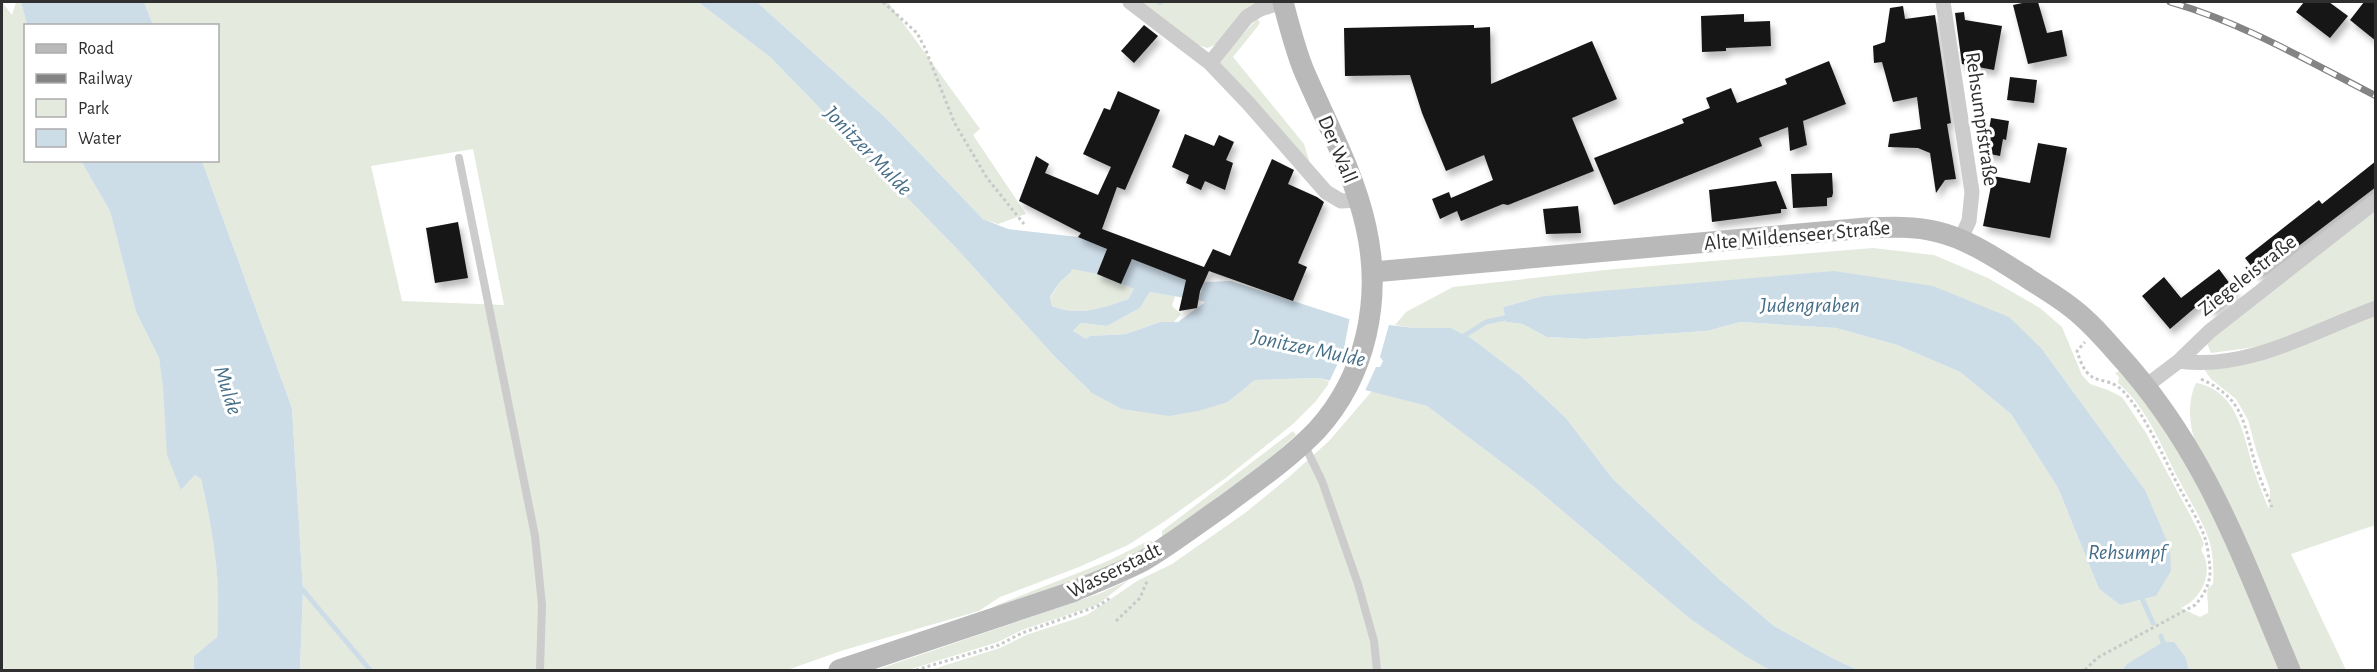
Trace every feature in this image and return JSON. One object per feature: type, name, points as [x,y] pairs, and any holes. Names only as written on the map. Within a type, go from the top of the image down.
[{"type":"main road","name":"Der Wall","points":[[1283,2],[1304,69],[1360,200],[1368,235],[1373,272],[1372,302],[1363,349],[1344,393]]},
{"type":"main road","name":"Alte Mildenseer Straße","points":[[1373,272],[1866,228],[1917,228],[1939,232],[1960,240],[2054,295],[2073,309],[2098,332],[2146,386],[2196,458],[2212,488],[2290,670]]},
{"type":"main road","name":"Wasserstadt","points":[[839,670],[1072,592],[1144,560],[1234,498],[1304,443],[1318,429],[1344,393]]},
{"type":"street","points":[[1131,2],[1209,63],[1249,104],[1326,192],[1341,201],[1360,200]]},
{"type":"street","points":[[1209,63],[1247,17],[1260,9],[1283,2]]},
{"type":"street","name":"Rehsumpfstraße","points":[[1943,2],[1972,192],[1969,222],[1960,240]]},
{"type":"street","name":"Ziegeleistraße","points":[[2146,386],[2179,361],[2204,336],[2376,201]]},
{"type":"street","points":[[2179,361],[2213,362],[2264,352],[2376,308]]},
{"type":"lane","points":[[459,158],[535,536],[541,586],[540,670]]},
{"type":"lane","points":[[1304,443],[1322,481],[1358,584],[1374,641],[1377,670]]},
{"type":"path","points":[[883,2],[916,33],[925,48],[954,122],[987,178],[1024,224]]},
{"type":"path","points":[[2085,670],[2097,658],[2195,605],[2204,596],[2210,570],[2205,540],[2142,418],[2122,391],[2090,377],[2080,361],[2077,351],[2098,332]]},
{"type":"path","points":[[2179,361],[2199,378],[2228,396],[2239,410],[2247,427],[2257,471],[2272,507]]},
{"type":"path","points":[[1116,621],[1140,598],[1148,584],[1149,573],[1144,560]]},
{"type":"path","points":[[916,670],[999,645],[1022,633],[1098,606],[1118,592]]},
{"type":"green space","points":[[2,2],[12,15],[16,2],[21,2],[27,24],[24,24],[24,162],[82,162],[110,211],[136,312],[159,358],[181,490],[195,475],[201,479],[215,541],[219,603],[217,637],[194,656],[194,670],[2,670]]},
{"type":"green space","points":[[144,2],[698,2],[770,57],[957,249],[1055,357],[1090,391],[1228,402],[1255,380],[1319,378],[1330,382],[1316,401],[1293,424],[1227,477],[1128,545],[1079,567],[1000,597],[979,611],[844,650],[787,670],[300,670],[303,590],[292,408],[202,162],[219,162],[219,24],[153,24]],"holes":[[[473,149],[504,305],[402,301],[371,166]]]},
{"type":"green space","points":[[757,2],[888,2],[980,129],[973,135],[1026,214],[998,224],[983,219],[888,120]]},
{"type":"green space","points":[[1141,2],[1259,2],[1215,45],[1207,48],[1198,45]]},
{"type":"green space","points":[[1257,19],[1260,22],[1258,26],[1233,57],[1304,144],[1312,170],[1220,63],[1221,58]]},
{"type":"green space","points":[[2375,210],[2375,525],[2291,554],[2346,670],[2299,670],[2196,445],[2191,421],[2191,398],[2196,383],[2211,388],[2231,406],[2243,432],[2269,509],[2270,490],[2248,420],[2236,399],[2211,379],[2204,369],[2263,346],[2211,353],[2206,341]]},
{"type":"green space","points":[[1873,248],[1934,255],[1988,278],[2040,308],[2062,327],[2082,375],[2090,384],[2122,397],[2146,433],[2197,528],[2204,544],[2201,550],[2207,567],[2206,575],[2204,584],[2195,598],[2181,608],[2200,617],[2208,613],[2207,591],[2213,584],[2211,547],[2201,521],[2153,428],[2137,404],[2118,383],[2119,377],[2115,373],[2120,371],[2130,377],[2196,475],[2281,670],[2189,670],[2186,658],[2127,664],[2122,670],[1858,670],[1774,626],[1719,579],[1613,479],[1566,418],[1521,376],[1471,338],[1451,328],[1415,328],[1395,325],[1406,312],[1453,287],[1615,269]],"holes":[[[1586,293],[2042,349],[2145,490],[2156,596],[2120,605],[2099,589],[2058,488],[2011,414],[1960,372],[1897,345],[1836,328],[1740,322],[1707,331],[1585,339],[1547,337],[1522,324],[1506,322],[1503,307],[1543,296]]]},
{"type":"green space","points":[[1072,268],[1097,274],[1134,289],[1128,299],[1090,310],[1072,311],[1052,306],[1050,298]]},
{"type":"green space","points":[[1150,292],[1175,296],[1172,306],[1181,314],[1174,322],[1160,322],[1126,334],[1091,336],[1086,340],[1073,331],[1081,323],[1107,326],[1140,308]]},
{"type":"green space","points":[[1372,391],[1427,406],[1533,486],[1689,618],[1770,670],[930,670],[1000,648],[1026,635],[1087,615],[1137,581],[1172,564],[1245,513],[1289,477],[1329,441]]},
{"type":"green space","points":[[1293,431],[1296,435],[1268,460],[1164,537],[1162,536],[1162,531]]},
{"type":"green space","points":[[1148,541],[1154,544],[1112,567],[982,614],[997,605],[1108,561]]},
{"type":"green space","points":[[1129,580],[1097,605],[1022,630],[998,642],[908,670],[876,670],[1101,593]]},
{"type":"water","points":[[21,2],[144,2],[153,24],[27,24]]},
{"type":"water","name":"Jonitzer Mulde","points":[[698,2],[757,2],[888,120],[983,219],[1008,229],[1078,237],[1107,249],[1097,274],[1072,269],[1050,297],[1052,306],[1081,311],[1128,299],[1134,289],[1121,284],[1132,259],[1197,284],[1191,299],[1150,292],[1140,308],[1107,326],[1081,323],[1073,331],[1086,339],[1090,336],[1126,334],[1160,322],[1178,322],[1205,302],[1198,300],[1204,282],[1231,281],[1355,321],[1415,328],[1451,328],[1471,338],[1521,376],[1566,418],[1613,479],[1719,579],[1774,626],[1858,670],[1770,670],[1745,656],[1689,618],[1533,486],[1427,406],[1319,378],[1255,380],[1228,402],[1198,411],[1169,416],[1122,409],[1092,393],[1055,357],[957,249],[770,57]]},
{"type":"water","name":"Mulde","points":[[82,162],[202,162],[292,408],[303,590],[300,670],[194,670],[194,656],[217,637],[217,576],[206,499],[201,479],[195,475],[181,490],[167,455],[159,358],[136,312],[110,211]]},
{"type":"water","name":"Rehsumpf","points":[[1834,271],[1933,286],[2009,317],[2042,349],[2145,490],[2170,548],[2171,571],[2156,596],[2120,605],[2099,589],[2058,488],[2011,414],[1960,372],[1897,345],[1836,328],[1740,322],[1707,331],[1585,339],[1547,337],[1522,324],[1506,322],[1503,307],[1543,296]]},
{"type":"water","points":[[2163,642],[2174,642],[2186,658],[2189,670],[2122,670],[2127,664]]},
{"type":"pier","points":[[1350,316],[1390,321],[1380,357],[1383,361],[1380,367],[1376,367],[1364,393],[1328,384],[1340,359],[1338,355],[1340,350],[1344,349]]},
{"type":"building","points":[[2038,2],[2047,33],[2062,30],[2067,56],[2028,64],[2013,5]]},
{"type":"building","points":[[2304,2],[2329,2],[2348,16],[2330,38],[2296,12]]},
{"type":"building","points":[[2364,2],[2376,2],[2376,41],[2350,20]]},
{"type":"building","points":[[1903,6],[1905,19],[1935,15],[1951,123],[1947,124],[1956,179],[1945,180],[1936,193],[1930,153],[1918,148],[1888,147],[1890,134],[1921,129],[1917,97],[1893,102],[1882,62],[1874,63],[1873,46],[1885,42],[1890,8]]},
{"type":"building","points":[[1964,12],[1965,20],[2002,26],[1994,70],[1962,64],[1955,13]]},
{"type":"building","points":[[1744,14],[1744,22],[1770,21],[1771,46],[1726,48],[1726,51],[1702,52],[1701,16]]},
{"type":"building","points":[[1144,25],[1158,36],[1134,63],[1121,51]]},
{"type":"building","points":[[1474,25],[1474,28],[1490,27],[1491,84],[1592,41],[1617,99],[1572,118],[1594,171],[1461,221],[1457,211],[1440,219],[1432,199],[1449,192],[1451,198],[1493,180],[1484,155],[1446,171],[1422,113],[1410,75],[1345,76],[1344,28]]},
{"type":"building","points":[[1829,61],[1846,104],[1803,121],[1807,145],[1790,151],[1788,127],[1759,138],[1762,146],[1614,205],[1594,158],[1684,123],[1682,119],[1710,108],[1706,98],[1731,88],[1737,103],[1787,84],[1785,79]]},
{"type":"building","points":[[2010,77],[2037,80],[2034,103],[2007,100]]},
{"type":"building","points":[[1118,91],[1160,110],[1125,190],[1117,187],[1102,229],[1204,267],[1213,249],[1230,256],[1272,159],[1294,170],[1288,184],[1324,202],[1298,263],[1307,267],[1293,301],[1209,271],[1200,291],[1197,308],[1179,311],[1186,280],[1132,259],[1121,284],[1097,274],[1107,249],[1078,237],[1081,233],[1019,201],[1036,156],[1049,164],[1045,173],[1098,195],[1111,167],[1083,154],[1104,108],[1110,110]]},
{"type":"building","points":[[1991,118],[2009,121],[2006,140],[2003,139],[2000,156],[1985,153]]},
{"type":"building","points":[[1185,134],[1214,146],[1219,135],[1234,142],[1226,160],[1233,163],[1225,190],[1205,181],[1201,190],[1186,183],[1189,175],[1172,167]]},
{"type":"building","points":[[2038,143],[2067,148],[2050,238],[1983,226],[1993,176],[2030,183]]},
{"type":"building","points":[[2376,161],[2376,187],[2259,276],[2245,258],[2319,200],[2322,204]]},
{"type":"building","points":[[1832,173],[1833,193],[1832,197],[1827,198],[1827,206],[1793,208],[1791,174]]},
{"type":"building","points":[[1776,181],[1787,209],[1781,209],[1781,213],[1712,222],[1709,190]]},
{"type":"building","points":[[1578,206],[1581,233],[1546,234],[1543,209]]},
{"type":"building","points":[[458,222],[468,278],[435,283],[426,228]]},
{"type":"building","points":[[2219,269],[2236,292],[2212,311],[2204,300],[2170,329],[2142,296],[2164,277],[2181,298]]},
{"type":"waterway","name":"Judengraben","points":[[1459,339],[1486,322],[1510,317]]},
{"type":"waterway","points":[[303,590],[370,670]]},
{"type":"waterway","name":"Judengraben","points":[[2140,594],[2153,623]]},
{"type":"waterway","name":"Judengraben","points":[[2161,636],[2163,642]]},
{"type":"railway","points":[[2170,2],[2249,32],[2376,96]]}]
